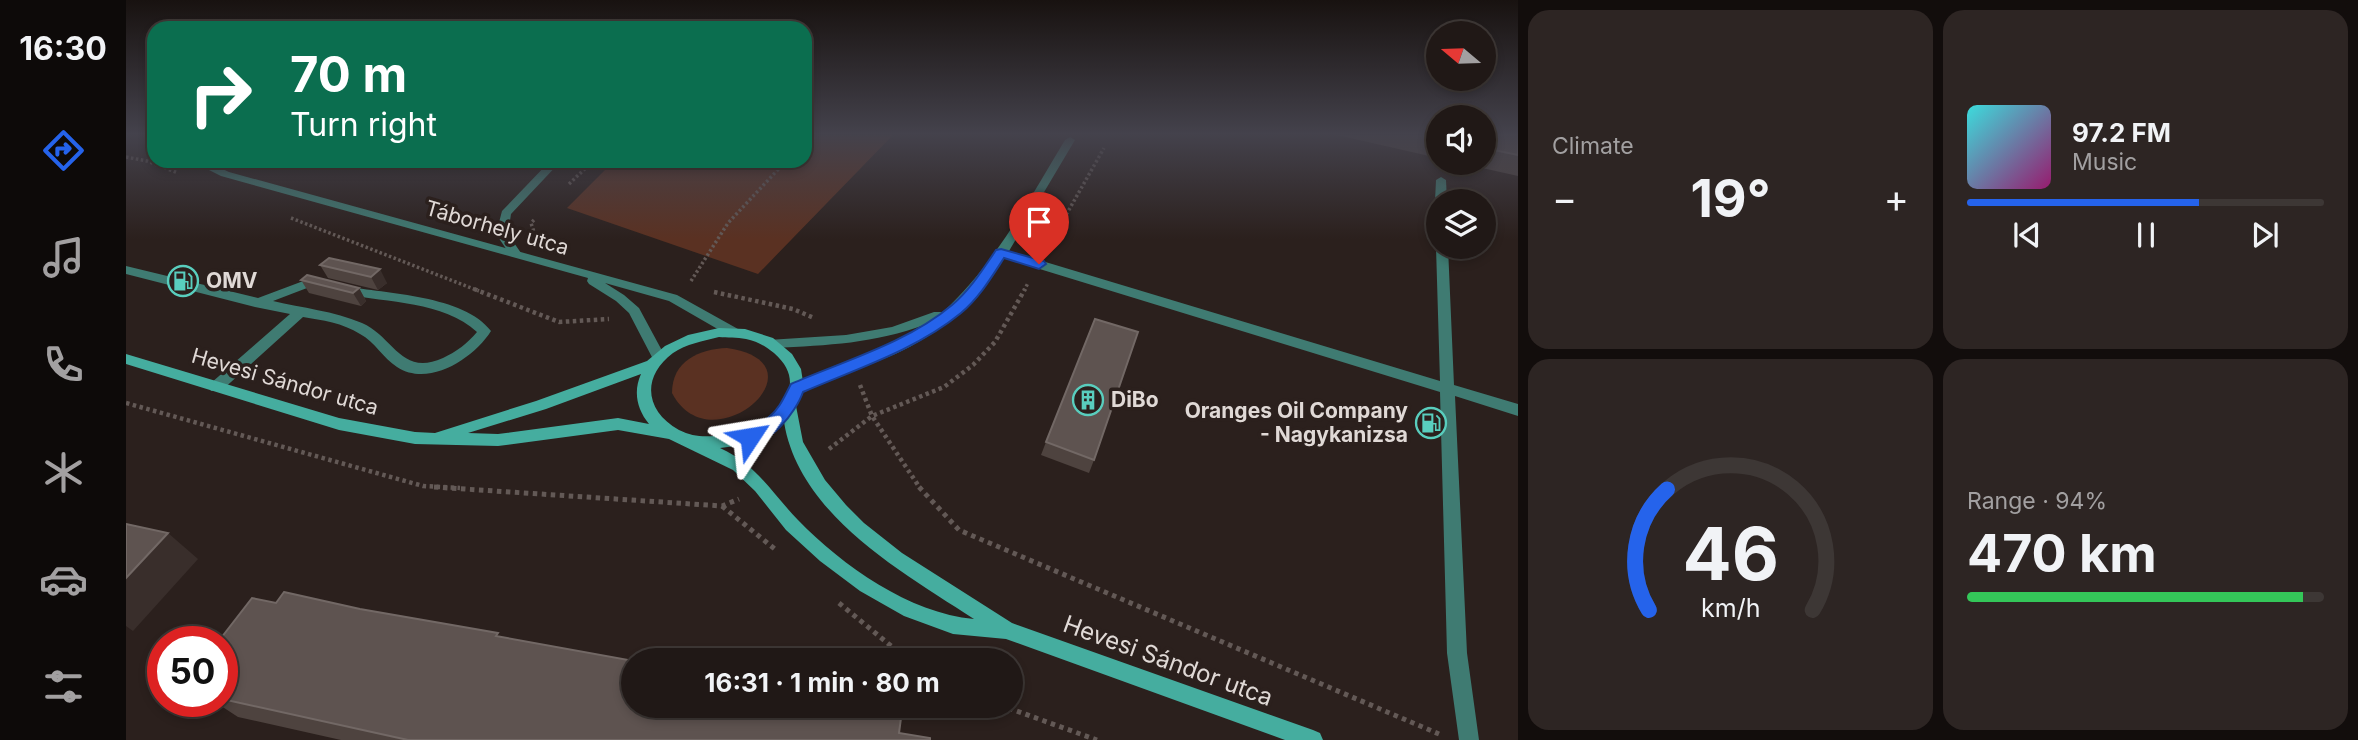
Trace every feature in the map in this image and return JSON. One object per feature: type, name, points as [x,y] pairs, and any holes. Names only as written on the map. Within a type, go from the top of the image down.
[{"type":"main road","points":[[716,332],[754,335],[773,343],[787,356],[795,371],[796,388],[789,407],[773,424],[750,437],[723,443],[695,442],[671,433],[656,422],[647,409],[643,394],[646,378],[656,361],[670,348],[692,338],[716,332]]},
{"type":"main road","name":"Hevesi Sándor utca","points":[[126,359],[339,424],[415,438],[498,440],[618,424],[671,433]]},
{"type":"main road","name":"Hevesi Sándor utca","points":[[433,439],[541,405],[656,361]]},
{"type":"main road","name":"Hevesi Sándor utca","points":[[789,407],[795,443],[819,485],[840,510],[896,558],[1006,630],[1313,740]]},
{"type":"main road","name":"Hevesi Sándor utca","points":[[695,442],[743,468],[794,527],[840,566],[878,591],[914,611],[953,625],[1006,630]]},
{"type":"street","name":"Táborhely utca","points":[[215,170],[673,299],[733,332]]},
{"type":"street","points":[[514,253],[502,234],[506,213],[548,170]]},
{"type":"street","points":[[796,388],[919,335],[957,309],[979,285],[1001,253],[1052,170]]},
{"type":"street","points":[[1440,180],[1440,189]]},
{"type":"street","points":[[1001,253],[1518,410]]},
{"type":"street","points":[[1442,259],[1457,653],[1469,740]]},
{"type":"street","points":[[126,270],[255,303],[349,322],[380,340],[404,365],[412,368],[447,362],[466,352],[480,339],[484,331],[467,317],[439,307],[372,296],[312,281],[272,299],[255,303]]},
{"type":"street","name":"Táborhely utca","points":[[586,275],[620,298],[634,312],[656,361]]},
{"type":"street","points":[[773,343],[846,340],[894,331],[957,309]]},
{"type":"street","points":[[216,387],[300,312]]},
{"type":"path","points":[[169,170],[186,176]]},
{"type":"path","points":[[563,190],[584,170]]},
{"type":"path","points":[[701,289],[687,286],[728,223],[778,170]]},
{"type":"path","points":[[539,215],[531,223],[535,237],[544,243]]},
{"type":"path","points":[[290,218],[559,322],[605,320],[634,312]]},
{"type":"path","points":[[714,292],[793,309],[840,327],[846,340]]},
{"type":"path","points":[[852,365],[872,415],[917,485],[959,530],[1453,740]]},
{"type":"path","points":[[126,403],[423,486],[722,506]]},
{"type":"path","points":[[1023,713],[1097,740]]},
{"type":"shaded area","points":[[605,170],[859,170],[758,274],[567,208]]},
{"type":"shaded area","points":[[727,348],[756,357],[767,372],[765,389],[753,404],[734,416],[712,420],[690,413],[672,393],[677,373],[682,365],[697,354]]},
{"type":"building","points":[[329,258],[380,269],[371,277],[320,265]]},
{"type":"building","points":[[307,275],[359,288],[353,293],[301,280]]},
{"type":"building","name":"DiBo","points":[[1095,319],[1138,332],[1094,460],[1046,442]]},
{"type":"building","points":[[126,524],[168,533],[126,578]]},
{"type":"building","points":[[284,592],[621,659],[621,718],[901,718],[899,733],[930,740],[408,740],[238,703],[238,626],[230,626],[252,598],[276,603]]},
{"type":"place","name":"OMV","points":[[183,281]]},
{"type":"place","name":"DiBo","points":[[1088,400]]},
{"type":"place","name":"Oranges Oil Company - Nagykanizsa","points":[[1431,423]]},
{"type":"route","points":[[750,437],[773,424],[789,407],[796,388],[919,335],[957,309],[979,285],[1001,253],[1039,264]]}]
